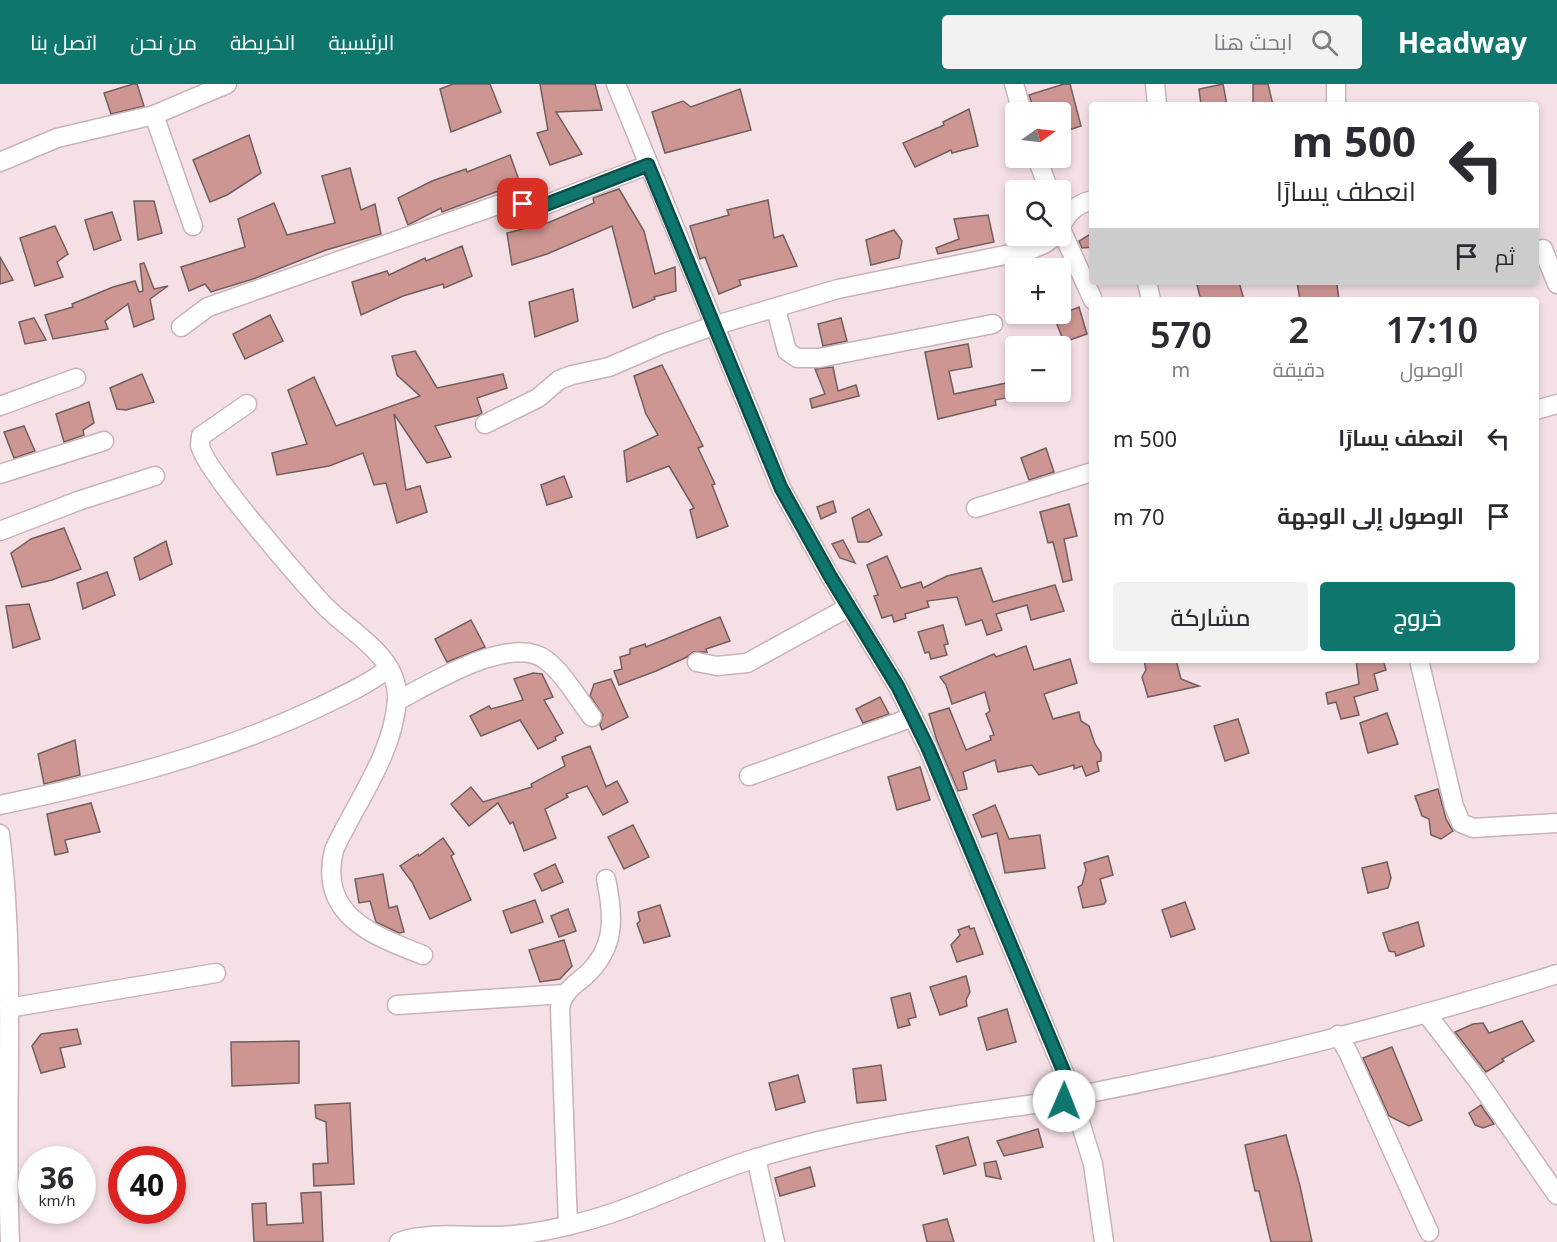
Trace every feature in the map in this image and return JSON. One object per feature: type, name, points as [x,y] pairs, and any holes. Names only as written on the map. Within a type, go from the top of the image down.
[{"type":"street","points":[[0,162],[57,138],[154,115],[227,84]]},
{"type":"street","points":[[616,84],[781,488],[913,717],[976,861],[1074,1099],[1093,1164],[1104,1242]]},
{"type":"street","points":[[1014,84],[1019,102]]},
{"type":"street","points":[[1155,84],[1157,102]]},
{"type":"street","points":[[1336,84],[1336,102]]},
{"type":"street","points":[[154,115],[193,226]]},
{"type":"street","points":[[181,327],[208,307],[299,273],[506,202],[515,201],[529,209],[537,208],[648,165]]},
{"type":"street","points":[[1071,211],[1089,201]]},
{"type":"street","points":[[485,424],[538,398],[559,380],[609,367],[713,326],[838,289],[1030,250],[1039,246]]},
{"type":"street","points":[[1069,246],[1092,297]]},
{"type":"street","points":[[1543,249],[1557,284]]},
{"type":"street","points":[[776,309],[787,351],[797,358],[819,358],[993,324]]},
{"type":"street","points":[[0,405],[76,378]]},
{"type":"street","points":[[1539,409],[1557,404]]},
{"type":"street","points":[[247,405],[201,436],[200,445],[204,455],[230,492],[322,603],[375,649],[389,668],[397,691],[397,701],[375,772],[334,850],[332,875],[343,906],[360,927],[423,955]]},
{"type":"street","points":[[0,474],[104,441]]},
{"type":"street","points":[[976,508],[1089,473]]},
{"type":"street","points":[[0,531],[78,501],[155,476]]},
{"type":"street","points":[[697,662],[717,666],[747,663],[849,607]]},
{"type":"street","points":[[397,701],[477,662],[526,652],[546,660],[592,717]]},
{"type":"street","points":[[1420,663],[1454,806],[1461,822],[1473,828],[1557,823]]},
{"type":"street","points":[[0,805],[111,779],[229,745],[296,718],[353,690],[389,668]]},
{"type":"street","points":[[749,776],[913,717]]},
{"type":"street","points":[[0,834],[8,1008],[4,1141],[10,1242]]},
{"type":"street","points":[[397,1005],[564,994],[596,966],[610,941],[613,926],[612,906],[606,879]]},
{"type":"street","points":[[8,1008],[216,973]]},
{"type":"street","points":[[399,1242],[422,1237],[526,1234],[568,1226],[610,1213],[756,1158],[849,1134],[899,1124],[1074,1099],[1426,1013],[1557,974]]},
{"type":"street","points":[[564,994],[560,1021],[568,1226]]},
{"type":"street","points":[[1426,1013],[1484,1089],[1557,1195]]},
{"type":"street","points":[[1338,1035],[1348,1052],[1429,1232]]},
{"type":"street","points":[[756,1158],[775,1242]]},
{"type":"building","points":[[137,84],[144,106],[111,114],[104,93]]},
{"type":"building","points":[[453,84],[490,84],[501,112],[451,132],[440,89]]},
{"type":"building","points":[[540,84],[595,84],[602,110],[556,112],[582,154],[550,165],[537,133],[548,130]]},
{"type":"building","points":[[1070,84],[1081,126],[1071,129],[1071,102],[1031,102],[1029,95]]},
{"type":"building","points":[[1223,84],[1226,102],[1201,102],[1199,89]]},
{"type":"building","points":[[1253,84],[1268,84],[1272,102],[1253,102]]},
{"type":"building","points":[[740,89],[751,130],[665,153],[652,112],[683,101],[691,107]]},
{"type":"building","points":[[969,109],[978,146],[952,153],[951,150],[915,167],[903,143],[944,125],[943,122]]},
{"type":"building","points":[[249,135],[261,173],[227,195],[210,202],[193,160]]},
{"type":"building","points":[[510,155],[520,183],[442,212],[441,208],[408,225],[398,198],[432,181],[466,169],[467,172]]},
{"type":"building","points":[[350,168],[361,210],[375,204],[381,234],[326,250],[253,279],[211,292],[205,284],[189,291],[181,267],[245,247],[238,219],[274,203],[287,235],[335,223],[322,176]]},
{"type":"building","points":[[619,189],[644,231],[655,274],[675,267],[676,291],[654,297],[655,299],[633,308],[612,226],[547,254],[512,265],[507,233],[550,222],[594,203],[593,198]]},
{"type":"building","points":[[768,200],[774,238],[783,235],[797,266],[739,280],[741,285],[719,294],[705,257],[700,259],[690,226],[729,215],[727,210]]},
{"type":"building","points":[[134,201],[154,201],[162,233],[138,240]]},
{"type":"building","points":[[112,212],[121,240],[94,250],[85,220]]},
{"type":"building","points":[[988,215],[994,242],[938,254],[936,248],[959,239],[954,219]]},
{"type":"building","points":[[55,226],[68,254],[57,262],[63,277],[35,286],[20,238]]},
{"type":"building","points":[[894,230],[902,241],[899,258],[871,265],[866,240]]},
{"type":"building","points":[[1089,235],[1089,247],[1082,248],[1079,241]]},
{"type":"building","points":[[462,246],[472,276],[444,288],[443,284],[403,296],[361,315],[352,282],[387,271],[389,275],[425,258],[426,261]]},
{"type":"building","points":[[0,257],[13,280],[0,284]]},
{"type":"building","points":[[144,263],[154,289],[168,286],[150,299],[154,319],[134,327],[128,304],[105,321],[108,329],[53,339],[45,315],[73,307],[72,304],[113,287],[135,281],[139,292],[143,291],[140,264]]},
{"type":"building","points":[[1197,285],[1240,285],[1243,297],[1200,297]]},
{"type":"building","points":[[1298,285],[1337,285],[1339,297],[1300,297]]},
{"type":"building","points":[[573,289],[578,321],[535,337],[529,302]]},
{"type":"building","points":[[1079,307],[1087,334],[1071,340],[1071,336],[1062,336],[1057,324],[1071,324],[1071,310]]},
{"type":"building","points":[[270,315],[283,341],[245,359],[233,334]]},
{"type":"building","points":[[34,318],[46,340],[25,344],[19,322]]},
{"type":"building","points":[[841,318],[847,341],[823,346],[818,324]]},
{"type":"building","points":[[968,344],[972,367],[949,371],[954,394],[1005,383],[1005,398],[995,400],[996,405],[938,419],[925,352]]},
{"type":"building","points":[[415,351],[437,388],[503,374],[507,388],[477,398],[482,413],[479,415],[435,426],[451,457],[427,463],[394,414],[406,490],[420,486],[427,512],[397,523],[386,483],[374,485],[363,453],[329,466],[277,475],[272,453],[307,444],[288,390],[314,377],[336,426],[420,396],[397,375],[392,356]]},
{"type":"building","points":[[662,365],[703,446],[698,448],[715,484],[712,485],[728,526],[697,538],[690,510],[694,508],[669,466],[627,482],[624,451],[658,435],[646,414],[634,376]]},
{"type":"building","points":[[833,367],[838,391],[856,385],[859,396],[812,408],[810,399],[825,394],[815,369]]},
{"type":"building","points":[[142,374],[154,402],[126,410],[117,409],[110,388]]},
{"type":"building","points":[[89,402],[94,423],[83,430],[84,435],[64,442],[56,414]]},
{"type":"building","points":[[24,426],[35,451],[14,458],[4,432]]},
{"type":"building","points":[[1046,448],[1054,472],[1029,480],[1021,458]]},
{"type":"building","points":[[564,476],[572,497],[547,505],[541,485]]},
{"type":"building","points":[[833,501],[836,512],[821,519],[817,507]]},
{"type":"building","points":[[1069,504],[1077,536],[1064,539],[1072,580],[1063,582],[1053,542],[1048,543],[1040,512]]},
{"type":"building","points":[[869,509],[882,535],[868,542],[858,542],[852,518]]},
{"type":"building","points":[[64,528],[81,569],[52,580],[22,587],[11,553],[31,539]]},
{"type":"building","points":[[843,540],[855,563],[840,558],[832,544]]},
{"type":"building","points":[[166,541],[172,564],[140,580],[134,558]]},
{"type":"building","points":[[887,556],[901,588],[921,582],[923,588],[947,576],[981,568],[993,602],[1055,585],[1064,611],[1031,620],[1027,605],[996,614],[1002,630],[987,635],[982,620],[966,625],[957,597],[927,601],[929,607],[905,614],[906,618],[894,622],[892,615],[882,618],[874,596],[878,595],[867,565]]},
{"type":"building","points":[[107,572],[115,595],[83,609],[77,583]]},
{"type":"building","points":[[29,604],[40,639],[13,648],[6,606]]},
{"type":"building","points":[[720,617],[730,641],[706,649],[707,652],[693,652],[656,671],[619,685],[614,671],[622,669],[620,657],[630,654],[630,649],[645,644],[646,647]]},
{"type":"building","points":[[471,620],[485,647],[447,662],[435,639]]},
{"type":"building","points":[[943,625],[948,644],[944,645],[947,655],[931,659],[929,652],[925,653],[918,632]]},
{"type":"building","points":[[1026,646],[1034,670],[1070,659],[1077,683],[1044,694],[1053,719],[1079,712],[1081,721],[1089,726],[1095,744],[1101,753],[1101,761],[1097,762],[1099,771],[1086,776],[1082,766],[1074,769],[1074,765],[1039,775],[1032,765],[998,772],[995,760],[963,772],[967,789],[958,791],[937,741],[929,714],[949,708],[966,750],[991,740],[990,736],[994,735],[986,714],[990,711],[985,692],[952,704],[946,685],[940,677],[994,654],[996,657]]},
{"type":"building","points":[[1145,663],[1177,663],[1181,679],[1199,686],[1148,697],[1142,677],[1146,670]]},
{"type":"building","points":[[1356,663],[1384,663],[1386,670],[1374,674],[1378,690],[1354,697],[1359,715],[1341,719],[1336,702],[1328,704],[1326,693],[1359,684]]},
{"type":"building","points":[[533,673],[542,674],[553,697],[544,700],[563,733],[555,737],[556,740],[538,749],[520,720],[481,736],[470,716],[489,706],[491,709],[523,700],[514,679]]},
{"type":"building","points":[[611,679],[628,717],[602,730],[600,725],[603,715],[590,696],[594,684]]},
{"type":"building","points":[[880,697],[889,714],[863,723],[856,709]]},
{"type":"building","points":[[1387,713],[1398,744],[1368,753],[1360,723]]},
{"type":"building","points":[[1238,719],[1249,753],[1225,761],[1214,726]]},
{"type":"building","points":[[75,740],[80,775],[44,784],[38,754]]},
{"type":"building","points":[[590,746],[606,787],[617,781],[628,802],[603,815],[587,786],[566,794],[568,797],[545,809],[556,838],[524,851],[513,822],[510,824],[498,803],[469,826],[451,804],[471,787],[483,802],[532,787],[531,784],[565,766],[562,757]]},
{"type":"building","points":[[920,767],[930,800],[897,810],[888,777]]},
{"type":"building","points":[[1438,789],[1446,819],[1453,831],[1441,839],[1431,835],[1429,819],[1422,816],[1415,796]]},
{"type":"building","points":[[91,803],[100,832],[65,840],[68,852],[55,855],[47,814]]},
{"type":"building","points":[[995,805],[1009,839],[1040,835],[1045,868],[1005,873],[997,833],[982,837],[973,815]]},
{"type":"building","points":[[633,825],[649,857],[624,869],[608,837]]},
{"type":"building","points":[[443,838],[454,854],[451,856],[471,900],[430,919],[412,882],[400,866],[418,854],[419,856]]},
{"type":"building","points":[[1108,856],[1113,875],[1100,879],[1106,901],[1104,904],[1083,908],[1078,887],[1082,885],[1086,870],[1084,863]]},
{"type":"building","points":[[1387,862],[1391,878],[1388,888],[1368,893],[1362,868]]},
{"type":"building","points":[[555,864],[563,882],[542,891],[534,874]]},
{"type":"building","points":[[383,874],[389,908],[397,906],[404,932],[399,933],[376,922],[370,901],[359,903],[355,879]]},
{"type":"building","points":[[535,900],[543,922],[511,933],[503,911]]},
{"type":"building","points":[[1185,902],[1195,929],[1171,937],[1162,910]]},
{"type":"building","points":[[660,905],[670,936],[644,943],[637,924],[640,921],[638,912]]},
{"type":"building","points":[[568,909],[576,931],[559,937],[551,916]]},
{"type":"building","points":[[1418,922],[1424,946],[1396,956],[1395,952],[1389,951],[1383,933]]},
{"type":"building","points":[[969,926],[970,929],[974,928],[983,954],[957,962],[951,945],[960,935],[958,930]]},
{"type":"building","points":[[564,940],[572,966],[560,979],[540,982],[529,950]]},
{"type":"building","points":[[966,976],[970,992],[966,1000],[967,1006],[940,1015],[930,987]]},
{"type":"building","points":[[910,993],[916,1017],[908,1019],[910,1025],[898,1028],[891,998]]},
{"type":"building","points":[[1007,1009],[1016,1042],[987,1050],[978,1018]]},
{"type":"building","points":[[1522,1021],[1534,1041],[1502,1059],[1504,1061],[1486,1072],[1455,1032],[1473,1024],[1483,1023],[1489,1033]]},
{"type":"building","points":[[77,1029],[81,1044],[60,1048],[65,1067],[41,1073],[32,1046],[41,1034]]},
{"type":"building","points":[[299,1041],[299,1083],[232,1086],[231,1042]]},
{"type":"building","points":[[1392,1047],[1422,1120],[1409,1126],[1389,1116],[1363,1058]]},
{"type":"building","points":[[881,1065],[886,1100],[857,1103],[853,1069]]},
{"type":"building","points":[[798,1075],[805,1102],[776,1110],[769,1083]]},
{"type":"building","points":[[350,1103],[354,1184],[314,1186],[313,1164],[328,1163],[326,1122],[316,1118],[315,1105]]},
{"type":"building","points":[[1481,1105],[1494,1124],[1483,1128],[1475,1125],[1469,1113]]},
{"type":"building","points":[[1038,1129],[1043,1147],[1004,1156],[997,1141]]},
{"type":"building","points":[[1286,1135],[1312,1242],[1271,1242],[1259,1191],[1255,1191],[1245,1145]]},
{"type":"building","points":[[968,1137],[976,1165],[944,1174],[936,1146]]},
{"type":"building","points":[[996,1161],[1001,1179],[986,1176],[984,1163]]},
{"type":"building","points":[[810,1167],[815,1186],[780,1196],[775,1178]]},
{"type":"building","points":[[321,1192],[323,1242],[254,1242],[252,1204],[266,1203],[267,1225],[303,1223],[301,1193]]},
{"type":"building","points":[[947,1219],[954,1242],[927,1242],[923,1225]]},
{"type":"route","points":[[523,204],[529,209],[537,208],[648,165],[781,488],[830,576],[898,687],[928,748],[1071,1089],[1064,1096],[1064,1101]]}]
